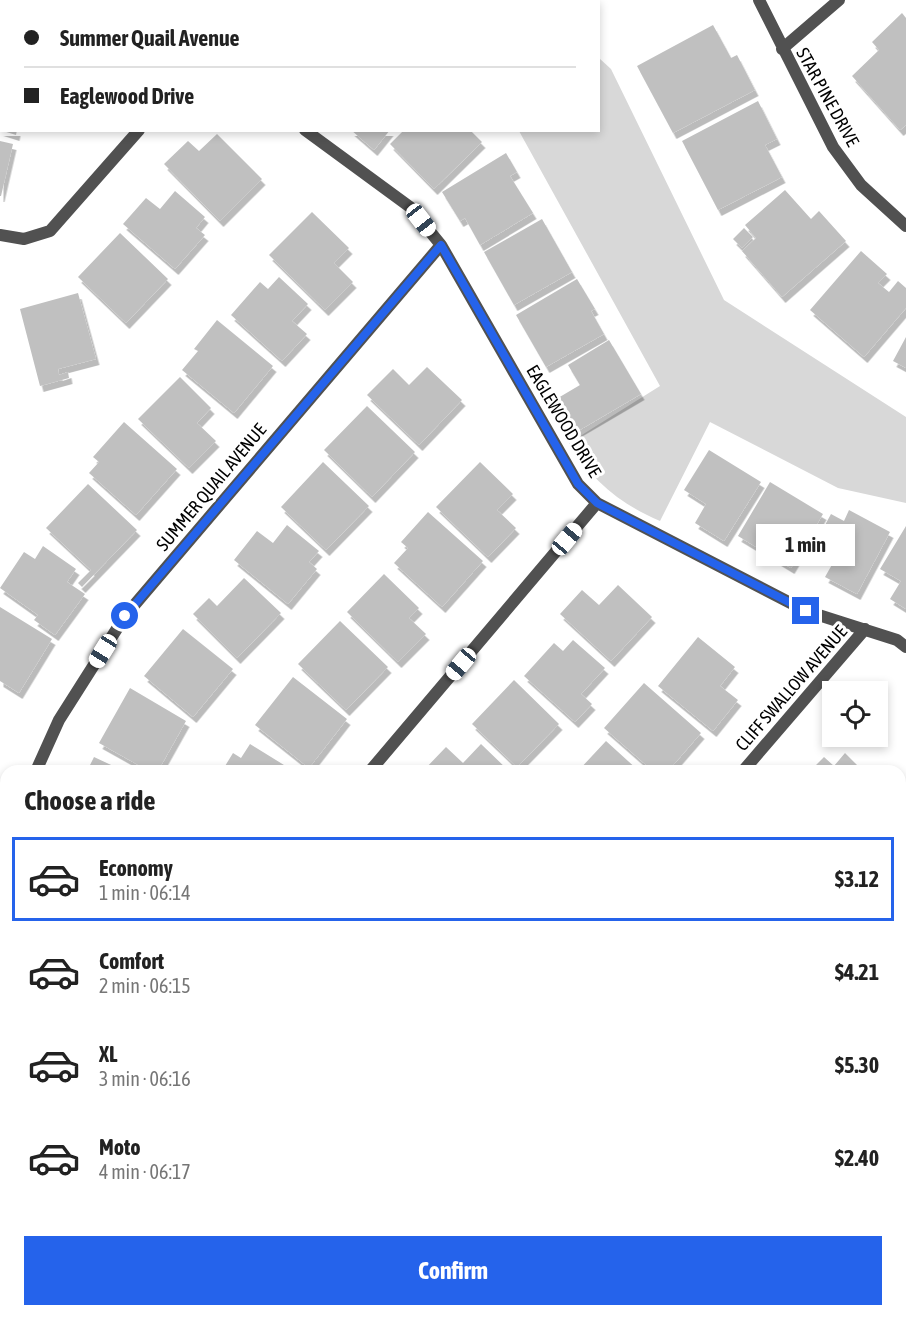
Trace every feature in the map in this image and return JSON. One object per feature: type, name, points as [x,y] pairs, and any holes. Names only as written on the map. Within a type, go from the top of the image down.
[{"type":"street","name":"STAR PINE DRIVE","points":[[759,0],[833,147],[861,185],[906,226]]},
{"type":"street","points":[[782,49],[839,0]]},
{"type":"street","points":[[0,234],[24,239],[50,231],[136,132]]},
{"type":"street","name":"EAGLEWOOD DRIVE","points":[[308,132],[410,207],[441,245],[578,484],[597,503],[806,611],[897,640],[906,647]]},
{"type":"street","name":"SUMMER QUAIL AVENUE","points":[[39,765],[59,720],[125,616],[441,245]]},
{"type":"street","points":[[375,765],[597,503]]},
{"type":"street","name":"CLIFF SWALLOW AVENUE","points":[[748,765],[865,629]]},
{"type":"shaded area","points":[[600,59],[611,69],[724,300],[906,417],[906,503],[838,488],[710,422],[660,521],[632,507],[608,490],[587,468],[569,443],[660,386],[520,132],[600,132]]},
{"type":"building","points":[[902,13],[906,18],[906,125],[900,130],[852,76],[879,50],[872,42]]},
{"type":"building","points":[[713,25],[731,58],[737,55],[755,90],[673,133],[637,66]]},
{"type":"building","points":[[758,101],[777,139],[765,145],[782,177],[718,210],[682,141]]},
{"type":"building","points":[[353,132],[388,132],[374,150]]},
{"type":"building","points":[[402,132],[472,132],[482,142],[434,189],[390,144]]},
{"type":"building","points":[[217,134],[262,179],[220,221],[164,164],[188,141],[199,151]]},
{"type":"building","points":[[0,141],[13,144],[1,196],[0,196]]},
{"type":"building","points":[[506,153],[517,172],[510,176],[533,213],[480,245],[465,218],[460,221],[442,192]]},
{"type":"building","points":[[785,190],[811,219],[819,211],[846,241],[782,297],[742,251],[756,238],[745,225]]},
{"type":"building","points":[[175,191],[205,217],[196,228],[205,235],[175,269],[123,224],[146,198],[160,209]]},
{"type":"building","points":[[312,212],[349,248],[334,263],[353,282],[325,310],[269,255]]},
{"type":"building","points":[[542,219],[572,272],[514,305],[484,252]]},
{"type":"building","points":[[744,228],[753,237],[742,248],[733,239]]},
{"type":"building","points":[[120,233],[168,279],[126,323],[78,277]]},
{"type":"building","points":[[861,251],[887,274],[878,283],[889,292],[898,281],[906,288],[906,308],[864,357],[810,310]]},
{"type":"building","points":[[279,277],[308,304],[292,321],[307,334],[282,361],[231,315],[260,282],[268,289]]},
{"type":"building","points":[[577,279],[595,309],[591,311],[604,334],[546,367],[516,315]]},
{"type":"building","points":[[78,293],[96,359],[58,369],[59,375],[68,372],[69,378],[40,386],[20,309]]},
{"type":"building","points":[[217,320],[273,366],[234,413],[182,370],[198,351],[194,349]]},
{"type":"building","points":[[906,337],[906,368],[893,361]]},
{"type":"building","points":[[609,340],[641,394],[578,431],[558,398],[580,385],[568,365]]},
{"type":"building","points":[[427,367],[462,400],[419,445],[367,395],[393,369],[409,385]]},
{"type":"building","points":[[180,377],[211,408],[197,423],[216,441],[189,468],[138,419]]},
{"type":"building","points":[[367,406],[415,452],[372,497],[324,450]]},
{"type":"building","points":[[124,422],[177,469],[136,515],[89,473],[99,462],[93,457]]},
{"type":"building","points":[[709,450],[761,482],[724,541],[695,523],[706,504],[684,490]]},
{"type":"building","points":[[323,462],[369,506],[326,550],[281,507]]},
{"type":"building","points":[[480,462],[513,494],[497,510],[516,528],[488,557],[436,507]]},
{"type":"building","points":[[770,482],[823,514],[791,568],[738,536]]},
{"type":"building","points":[[88,484],[137,530],[82,587],[78,583],[91,570],[46,528]]},
{"type":"building","points":[[849,510],[890,532],[857,594],[825,577],[834,561],[812,549],[831,514],[844,521]]},
{"type":"building","points":[[428,512],[483,561],[442,607],[394,563],[408,548],[401,542]]},
{"type":"building","points":[[287,525],[319,551],[309,562],[317,569],[288,604],[234,560],[257,531],[273,543]]},
{"type":"building","points":[[906,526],[906,609],[890,599],[901,581],[880,569]]},
{"type":"building","points":[[43,546],[76,569],[67,582],[85,594],[55,635],[34,620],[38,615],[0,588],[24,552],[35,559]]},
{"type":"building","points":[[384,574],[419,608],[409,618],[426,634],[398,662],[347,612]]},
{"type":"building","points":[[244,578],[281,613],[237,658],[193,614],[209,598],[217,606]]},
{"type":"building","points":[[618,585],[652,617],[611,661],[560,614],[582,590],[599,605]]},
{"type":"building","points":[[0,607],[52,639],[19,693],[0,681]]},
{"type":"building","points":[[340,621],[388,667],[346,710],[298,664]]},
{"type":"building","points":[[183,629],[233,669],[193,717],[144,676]]},
{"type":"building","points":[[698,637],[735,667],[720,686],[738,700],[713,731],[658,686]]},
{"type":"building","points":[[573,640],[605,668],[581,694],[592,704],[575,722],[524,676],[554,643],[563,651]]},
{"type":"building","points":[[293,677],[347,719],[311,765],[305,765],[255,725]]},
{"type":"building","points":[[514,680],[559,724],[519,765],[515,765],[472,724]]},
{"type":"building","points":[[644,683],[701,733],[673,765],[646,765],[604,728]]},
{"type":"building","points":[[130,688],[186,721],[161,765],[138,765],[99,743]]},
{"type":"building","points":[[606,741],[632,765],[584,765]]},
{"type":"building","points":[[250,744],[284,765],[226,765],[233,753],[241,758]]},
{"type":"building","points":[[481,744],[503,765],[429,765],[446,747],[463,763]]},
{"type":"building","points":[[845,753],[857,765],[835,765]]},
{"type":"building","points":[[94,757],[111,765],[90,765]]},
{"type":"building","points":[[824,757],[833,765],[816,765]]},
{"type":"route","points":[[125,616],[441,245],[578,484],[597,503],[806,611]]}]
